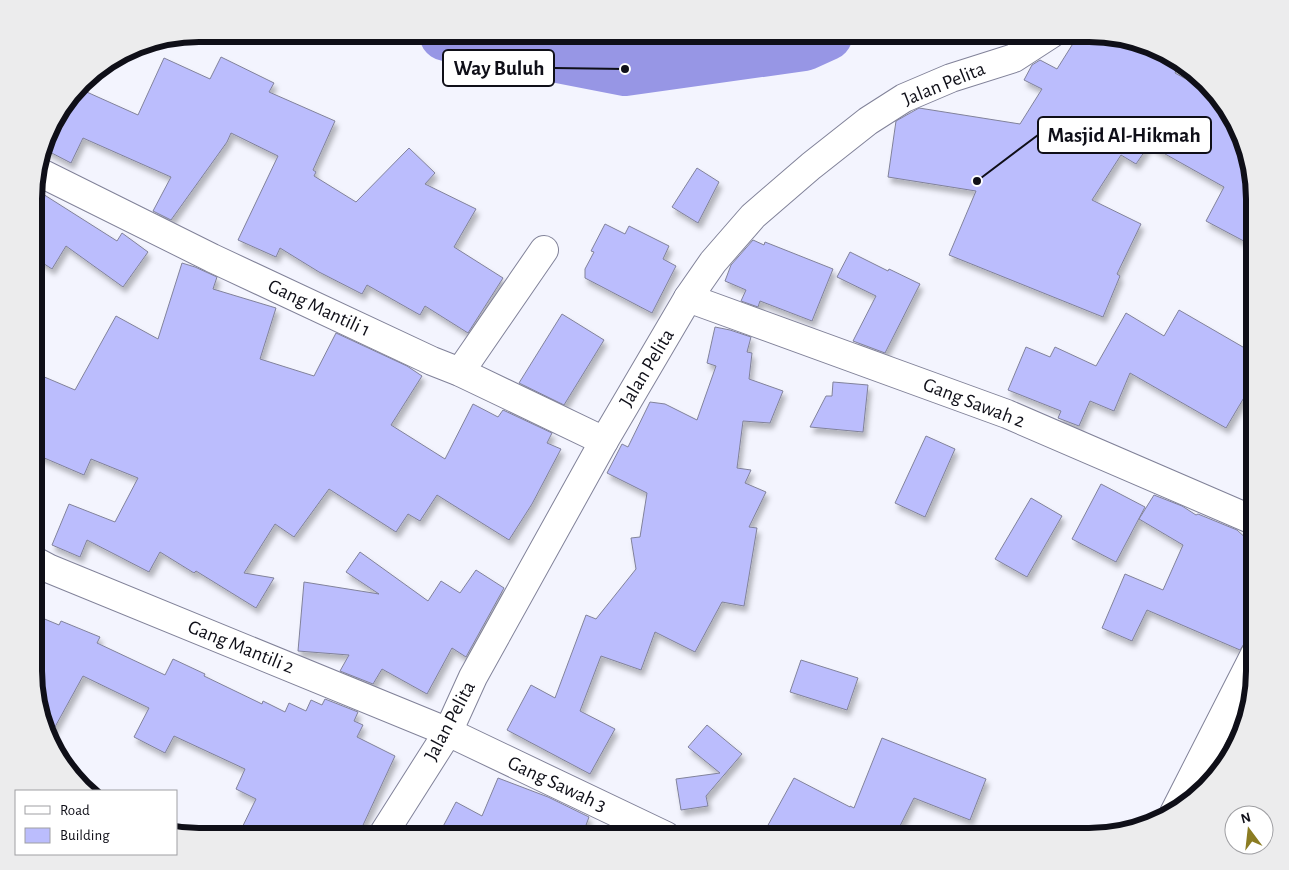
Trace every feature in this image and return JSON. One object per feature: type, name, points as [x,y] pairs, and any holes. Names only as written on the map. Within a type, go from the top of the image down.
[{"type":"street","name":"Jalan Pelita","points":[[387,828],[448,732],[473,677],[604,441],[688,298],[713,262],[753,216],[811,166],[868,121],[904,98],[951,78],[1014,58],[1039,42]]},
{"type":"street","name":"Gang Mantili 1","points":[[45,175],[212,258],[432,361],[460,372],[604,441]]},
{"type":"street","points":[[460,372],[544,250]]},
{"type":"street","name":"Gang Sawah 2","points":[[688,298],[1007,414],[1246,517]]},
{"type":"street","name":"Gang Mantili 2","points":[[43,565],[448,732]]},
{"type":"street","points":[[1182,797],[1246,672]]},
{"type":"street","name":"Gang Sawah 3","points":[[448,732],[648,828]]},
{"type":"building","points":[[1074,42],[1110,44],[1140,51],[1159,59],[1177,69],[1175,73],[1198,86],[1208,96],[1225,121],[1238,149],[1246,189],[1246,242],[1206,221],[1224,187],[1149,145],[1136,164],[1121,155],[1092,200],[1141,224],[1117,274],[1120,276],[1103,317],[949,255],[976,191],[888,177],[896,121],[919,108],[1020,124],[1042,89],[1024,80],[1032,65],[1040,60],[1057,69]]},
{"type":"building","points":[[221,57],[274,83],[269,92],[335,121],[313,170],[316,172],[314,176],[356,202],[409,148],[435,173],[425,184],[476,209],[454,247],[503,278],[468,333],[425,306],[420,315],[367,285],[362,294],[319,272],[280,248],[276,257],[238,240],[278,156],[231,133],[227,142],[171,220],[153,211],[171,177],[83,138],[71,163],[50,152],[54,139],[69,112],[86,91],[138,115],[164,58],[210,79]]},
{"type":"building","points":[[697,168],[719,182],[698,223],[672,207]]},
{"type":"building","points":[[43,194],[117,241],[122,233],[148,252],[123,287],[66,246],[52,269],[43,263]]},
{"type":"building","points":[[605,224],[625,234],[629,226],[669,246],[663,259],[676,266],[652,313],[585,278],[585,269],[594,252],[591,251]]},
{"type":"building","points":[[753,240],[764,245],[765,242],[833,269],[812,321],[760,301],[758,307],[741,301],[746,290],[725,281],[731,265]]},
{"type":"building","points":[[850,252],[920,284],[885,353],[853,341],[876,296],[837,277]]},
{"type":"building","points":[[182,263],[217,277],[213,289],[276,308],[260,359],[314,376],[336,333],[407,366],[422,376],[391,425],[445,459],[473,404],[498,417],[503,410],[552,433],[547,443],[561,449],[532,504],[509,540],[437,495],[420,521],[408,514],[396,532],[329,489],[294,537],[275,524],[244,573],[274,578],[256,608],[196,571],[194,573],[160,552],[149,572],[87,540],[80,557],[52,545],[69,504],[115,522],[138,478],[91,459],[84,475],[43,457],[43,376],[75,390],[116,316],[158,339]]},
{"type":"building","points":[[1179,310],[1246,349],[1246,394],[1226,428],[1130,373],[1114,411],[1090,401],[1079,426],[1058,418],[1061,411],[1008,390],[1026,347],[1050,357],[1055,347],[1096,366],[1126,313],[1164,336]]},
{"type":"building","points":[[562,314],[604,340],[564,405],[519,383]]},
{"type":"building","points":[[715,327],[751,337],[747,352],[752,353],[749,379],[783,391],[770,423],[743,421],[737,468],[751,470],[745,483],[766,492],[749,527],[757,528],[744,606],[722,602],[695,652],[655,632],[641,670],[601,656],[580,711],[615,729],[590,774],[507,730],[531,685],[555,698],[586,615],[596,619],[636,569],[631,538],[640,537],[647,493],[607,473],[622,444],[628,447],[650,402],[665,404],[697,420],[716,366],[707,363]]},
{"type":"building","points":[[833,382],[868,385],[863,432],[810,427],[826,396],[832,396]]},
{"type":"building","points":[[926,436],[955,449],[925,517],[895,503]]},
{"type":"building","points":[[1101,484],[1145,507],[1116,562],[1072,539]]},
{"type":"building","points":[[1154,495],[1182,506],[1196,515],[1198,514],[1237,530],[1246,538],[1246,641],[1240,650],[1147,610],[1132,641],[1102,628],[1125,574],[1163,590],[1183,545],[1139,519]]},
{"type":"building","points":[[1031,498],[1062,516],[1027,577],[995,559]]},
{"type":"building","points":[[360,552],[428,601],[441,581],[460,593],[476,570],[504,588],[466,657],[452,648],[427,694],[382,669],[373,684],[340,671],[349,655],[298,651],[304,582],[379,594],[346,572]]},
{"type":"building","points":[[43,618],[59,625],[61,621],[100,637],[97,643],[165,675],[173,659],[262,704],[263,701],[285,712],[289,703],[306,711],[311,700],[322,705],[325,699],[358,712],[354,721],[363,725],[357,737],[395,756],[362,828],[242,828],[256,799],[236,789],[245,769],[174,736],[165,753],[134,737],[149,708],[83,676],[54,728],[44,691]]},
{"type":"building","points":[[801,660],[858,678],[847,710],[790,692]]},
{"type":"building","points":[[707,725],[742,754],[706,796],[708,806],[681,810],[676,779],[720,773],[688,747]]},
{"type":"building","points":[[882,738],[986,779],[970,820],[914,798],[899,827],[767,827],[794,778],[854,808]]},
{"type":"building","points":[[498,778],[548,797],[589,817],[585,828],[442,828],[456,802],[482,816]]},
{"type":"waterway","points":[[490,43],[625,69],[808,42]]},
{"type":"place","name":"Way Buluh","points":[[625,69]]},
{"type":"place","name":"Masjid Al-Hikmah","points":[[977,181]]}]
